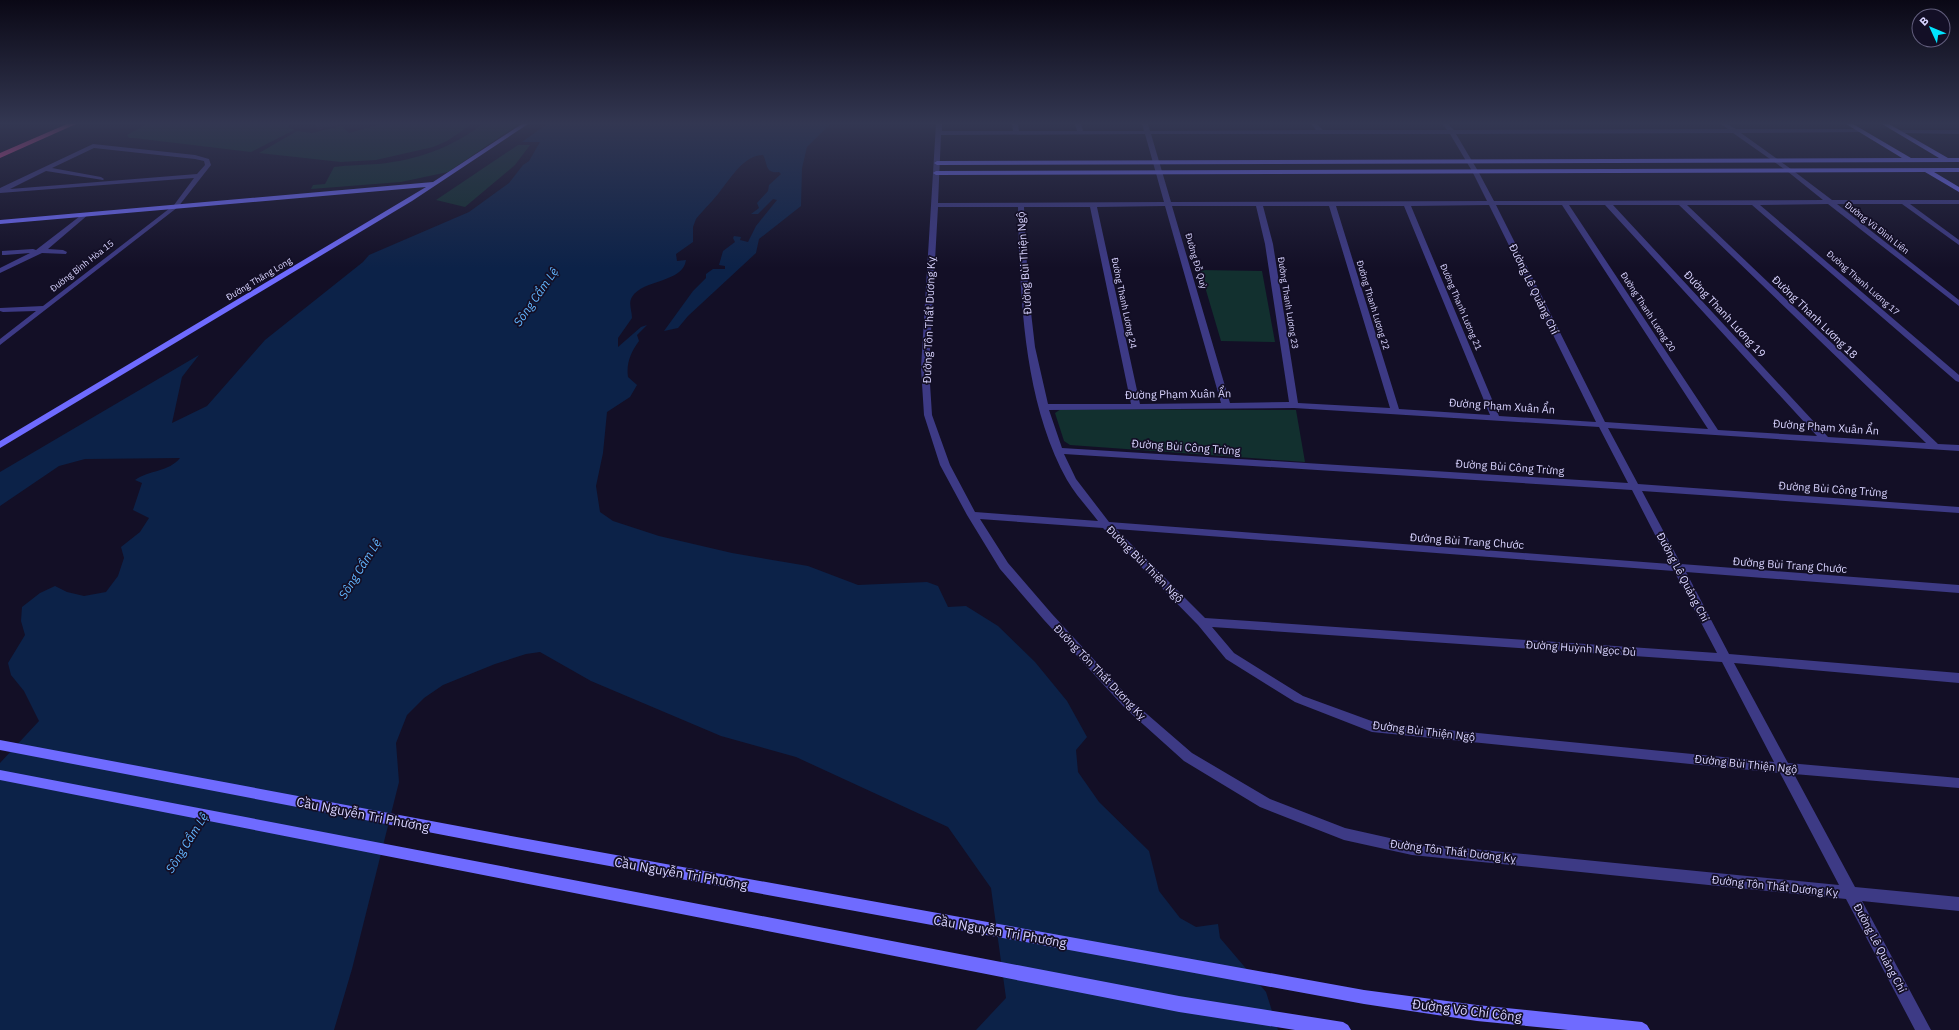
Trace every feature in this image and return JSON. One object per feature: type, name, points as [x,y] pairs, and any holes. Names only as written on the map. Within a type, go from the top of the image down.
[{"type":"street","points":[[0,191],[41,172]]},
{"type":"street","points":[[58,172],[114,182]]},
{"type":"street","name":"Đường Bình Hòa 15","points":[[0,343],[176,206],[203,172]]},
{"type":"street","name":"Đường Thăng Long","points":[[0,445],[453,172]]},
{"type":"street","name":"Đường Tôn Thất Dương Kỵ","points":[[937,172],[925,368],[928,415],[945,465],[972,516],[1004,566],[1048,617],[1129,705],[1188,756],[1265,803],[1344,834],[1412,849],[1959,904]]},
{"type":"street","name":"Đường Đỗ Quỳ","points":[[1159,172],[1170,204],[1226,405]]},
{"type":"street","name":"Đường Lê Quảng Chí","points":[[1476,172],[1634,487],[1923,1030]]},
{"type":"street","name":"Đường Vũ Đình Liên","points":[[1792,172],[1959,304]]},
{"type":"street","points":[[1929,172],[1959,190]]},
{"type":"street","points":[[0,191],[200,176]]},
{"type":"street","points":[[0,222],[435,184]]},
{"type":"street","name":"Đường Thanh Lương 17","points":[[1754,202],[1959,378]]},
{"type":"street","points":[[1903,202],[1959,243]]},
{"type":"street","points":[[934,205],[1959,202]]},
{"type":"street","name":"Đường Thanh Lương 20","points":[[1564,203],[1715,432]]},
{"type":"street","name":"Đường Thanh Lương 19","points":[[1607,203],[1826,440]]},
{"type":"street","name":"Đường Thanh Lương 18","points":[[1681,203],[1935,446]]},
{"type":"street","name":"Đường Thanh Lương 23","points":[[1259,204],[1269,244],[1294,406]]},
{"type":"street","name":"Đường Thanh Lương 22","points":[[1332,204],[1396,411]]},
{"type":"street","name":"Đường Thanh Lương 21","points":[[1407,204],[1496,418]]},
{"type":"street","name":"Đường Bùi Thiện Ngộ","points":[[1021,205],[1024,286],[1031,347],[1044,407],[1058,451],[1072,480],[1107,526],[1202,622],[1230,656],[1299,699],[1376,728],[1784,768],[1959,783]]},
{"type":"street","name":"Đường Thanh Lương 24","points":[[1093,205],[1136,406]]},
{"type":"street","points":[[0,271],[41,251],[86,214]]},
{"type":"street","points":[[4,253],[41,251],[63,252]]},
{"type":"street","points":[[3,310],[45,308]]},
{"type":"street","name":"Đường Phạm Xuân Ẩn","points":[[1044,407],[1226,405],[1294,406],[1396,411],[1959,448]]},
{"type":"street","name":"Đường Bùi Công Trừng","points":[[1058,451],[1634,487],[1959,510]]},
{"type":"street","name":"Đường Bùi Trang Chước","points":[[972,516],[1959,589]]},
{"type":"street","name":"Đường Huỳnh Ngọc Đủ","points":[[1202,622],[1726,658],[1959,678]]},
{"type":"street","name":"Cầu Nguyễn Tri Phương","points":[[0,745],[511,842],[1364,997]]},
{"type":"street","points":[[0,775],[1179,1004],[1343,1030]]},
{"type":"street","name":"Đường Võ Chí Công","points":[[1364,997],[1477,1013],[1642,1030]]},
{"type":"green space","points":[[331,172],[448,172],[401,182],[311,189],[313,185],[325,184]]},
{"type":"green space","points":[[478,172],[507,172],[465,207],[436,200]]},
{"type":"green space","points":[[1200,270],[1262,271],[1275,342],[1221,341]]},
{"type":"green space","points":[[1061,409],[1296,410],[1305,462],[1070,445],[1064,441],[1055,413]]},
{"type":"water","name":"Sông Cẩm Lệ","points":[[518,172],[736,172],[696,219],[693,227],[693,242],[676,254],[677,261],[686,260],[683,267],[678,273],[637,291],[631,299],[630,304],[632,318],[618,338],[618,347],[641,327],[647,325],[637,335],[639,341],[628,362],[628,377],[637,385],[630,397],[607,412],[603,453],[596,486],[600,512],[613,521],[659,536],[732,553],[808,566],[858,585],[927,582],[938,586],[948,607],[966,606],[998,626],[1035,662],[1067,701],[1087,737],[1076,750],[1078,772],[1099,802],[1149,851],[1159,891],[1180,918],[1196,927],[1218,924],[1220,938],[1266,992],[1278,1030],[976,1030],[1006,998],[991,888],[948,827],[796,757],[721,736],[591,681],[540,652],[526,654],[495,664],[443,685],[424,698],[407,715],[396,743],[399,782],[352,969],[334,1030],[0,1030],[0,763],[39,721],[24,691],[11,675],[8,663],[25,635],[21,621],[22,607],[40,593],[55,586],[67,592],[84,596],[106,592],[118,576],[124,558],[121,547],[140,532],[149,518],[133,510],[142,483],[135,480],[146,474],[170,466],[180,458],[85,459],[59,466],[0,506],[0,472],[199,355],[182,377],[172,423],[207,406],[265,340],[363,262],[369,255],[469,212],[509,183]]},
{"type":"water","points":[[779,172],[802,172],[801,206],[759,239],[756,253],[688,316],[678,328],[664,331],[693,291],[706,278],[706,274],[713,269],[725,269],[725,266],[719,265],[723,251],[735,242],[733,238],[734,236],[741,237],[740,240],[748,242],[756,226],[777,200],[773,199],[758,214],[751,214],[759,208],[757,203],[768,191],[769,185],[781,174]]}]
